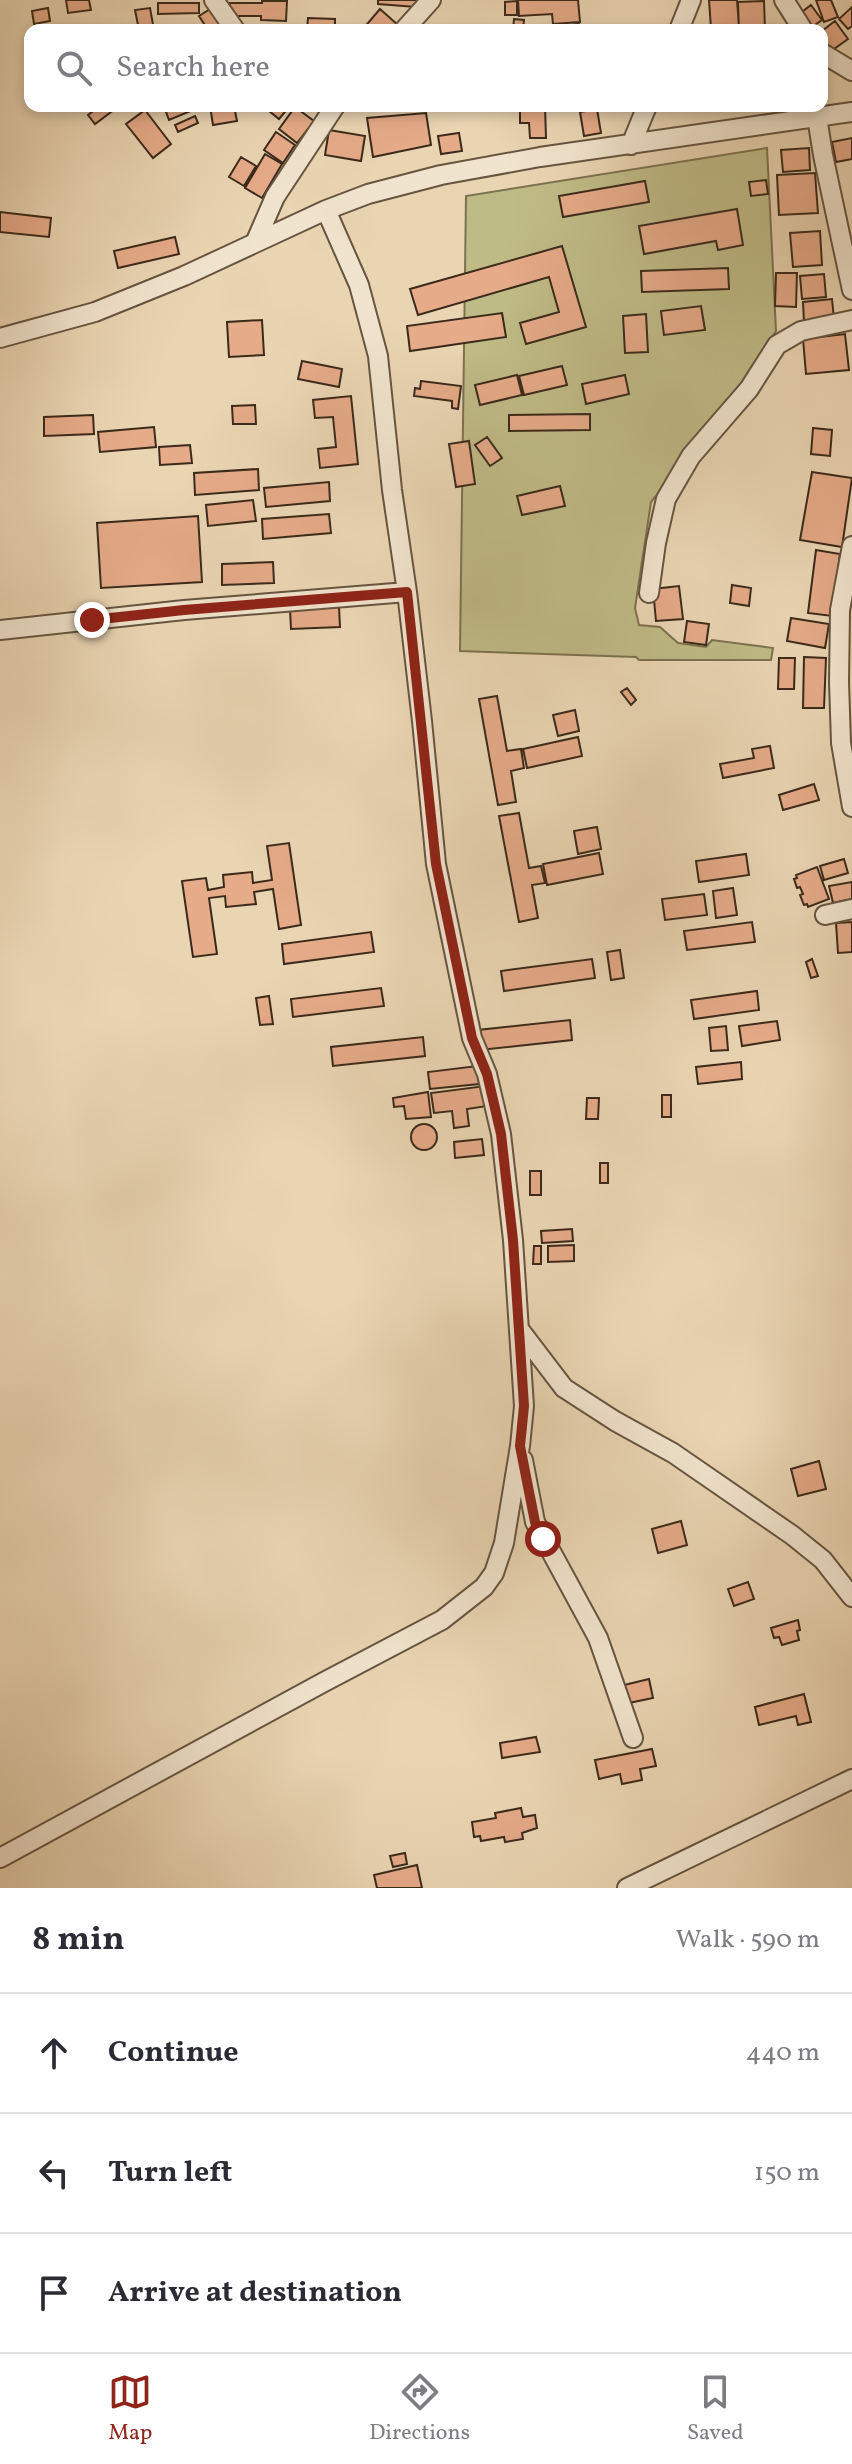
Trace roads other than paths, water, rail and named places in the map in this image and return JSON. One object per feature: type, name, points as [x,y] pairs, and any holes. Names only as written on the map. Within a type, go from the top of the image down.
[{"type":"street","points":[[214,0],[231,24]]},
{"type":"street","points":[[409,24],[431,0]]},
{"type":"street","points":[[681,24],[691,0]]},
{"type":"street","points":[[784,0],[799,24]]},
{"type":"street","points":[[828,57],[852,71]]},
{"type":"street","points":[[255,243],[275,197],[324,112]]},
{"type":"street","points":[[631,145],[645,112]]},
{"type":"street","points":[[0,338],[95,312],[368,194],[441,175],[540,157],[852,112]]},
{"type":"street","points":[[817,117],[851,279]]},
{"type":"street","points":[[0,1858],[442,1620],[484,1587],[494,1573],[504,1543],[524,1406],[513,1240],[501,1134],[487,1074],[472,1038],[436,864],[378,356],[359,285],[326,210]]},
{"type":"street","points":[[649,593],[666,499],[691,456],[749,389],[777,345],[801,331],[852,320]]},
{"type":"street","points":[[852,546],[840,610],[846,682],[841,743],[852,807]]},
{"type":"street","points":[[0,630],[184,610],[407,592]]},
{"type":"street","points":[[825,915],[852,909]]},
{"type":"street","points":[[519,1329],[564,1388],[673,1453],[792,1535],[823,1560],[852,1597]]},
{"type":"street","points":[[520,1446],[535,1522],[598,1638],[633,1738]]},
{"type":"street","points":[[627,1888],[852,1779]]}]
